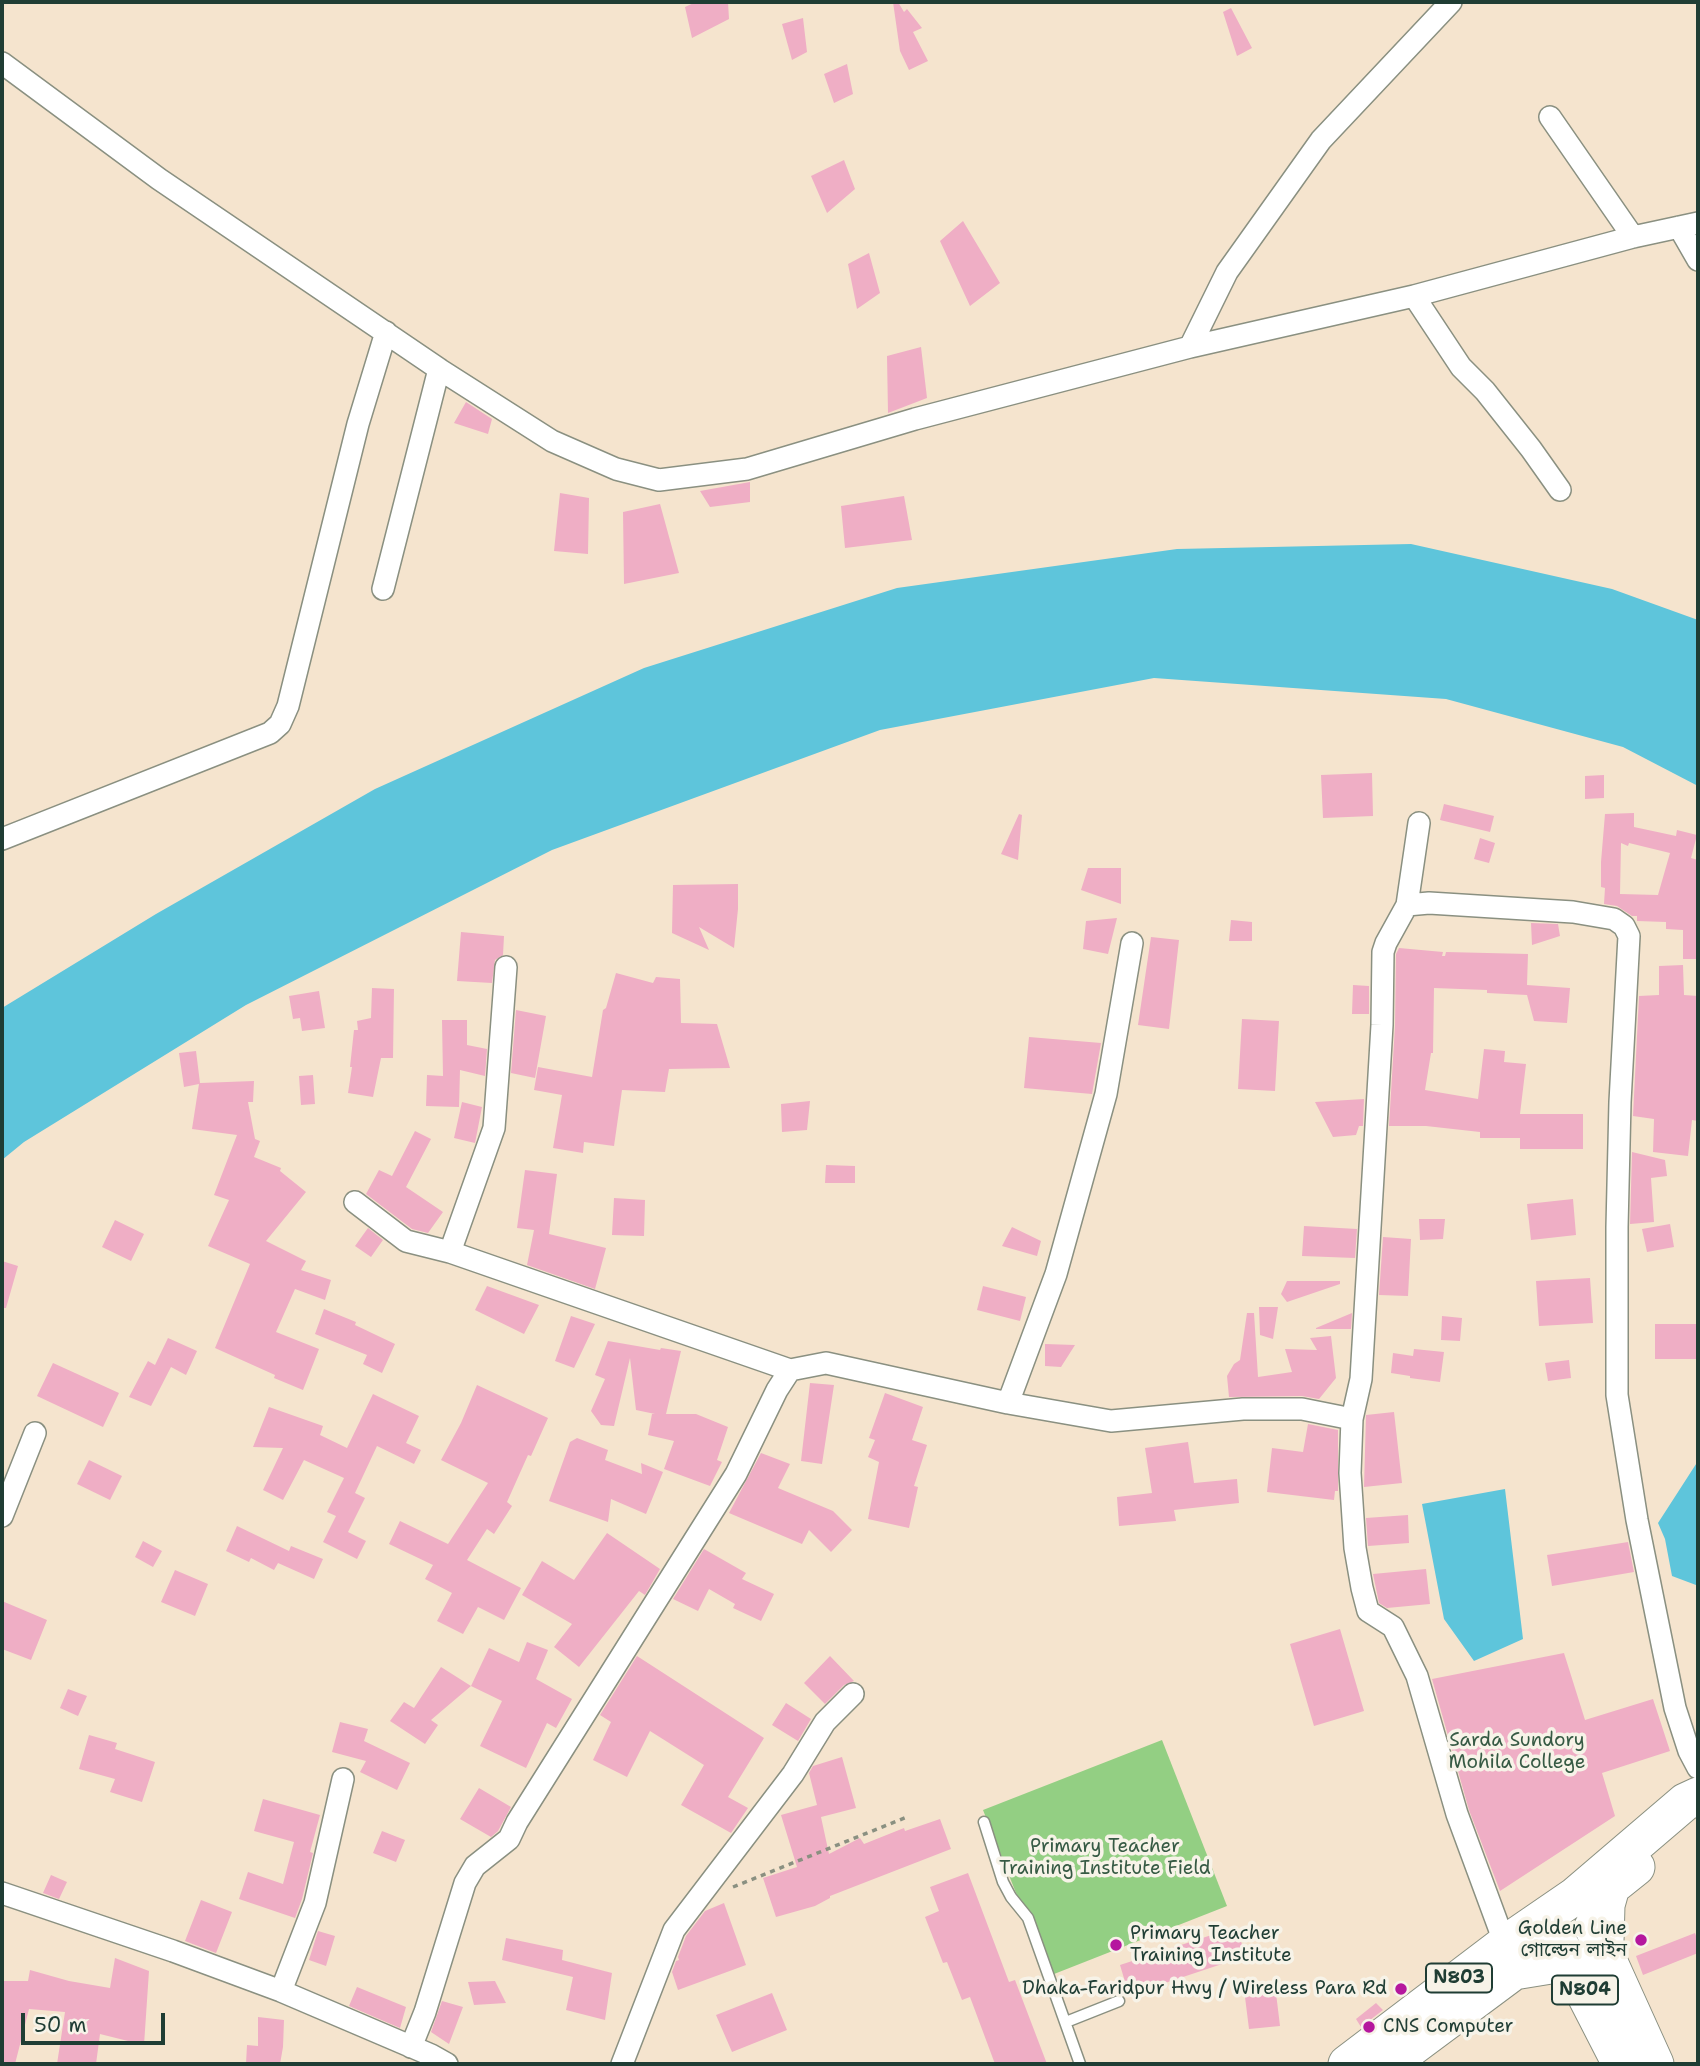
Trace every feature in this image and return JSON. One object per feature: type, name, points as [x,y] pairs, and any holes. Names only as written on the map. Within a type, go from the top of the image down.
[{"type":"highway","name":"N803","points":[[1347,2064],[1504,1944],[1576,1896],[1685,1802],[1698,1796]]},
{"type":"highway","points":[[1588,1958],[1605,1942],[1606,1905],[1611,1887],[1698,1816]]},
{"type":"highway","name":"N804","points":[[1576,1896],[1588,1910],[1588,1958],[1621,2064]]},
{"type":"highway","name":"N804","points":[[1545,1917],[1588,1958],[1655,2064]]},
{"type":"highway","name":"N803","points":[[1389,2064],[1514,1971],[1588,1958]]},
{"type":"street","points":[[1190,347],[1227,272],[1321,140],[1451,2]]},
{"type":"street","points":[[2,63],[159,179],[439,369],[552,441],[616,469],[659,480],[747,469],[915,419],[1190,347],[1414,296],[1633,237],[1688,225],[1698,260]]},
{"type":"street","points":[[1550,117],[1633,237]]},
{"type":"street","points":[[1414,296],[1461,368],[1493,401],[1560,490]]},
{"type":"street","points":[[2,839],[270,733],[280,724],[288,706],[358,424],[386,332]]},
{"type":"street","points":[[383,589],[439,369]]},
{"type":"street","points":[[1419,823],[1407,905],[1385,943],[1383,952],[1382,1025],[1361,1379],[1352,1419],[1350,1473],[1355,1548],[1365,1599],[1372,1614],[1393,1627],[1417,1676],[1457,1814],[1504,1944]]},
{"type":"street","points":[[1407,905],[1429,903],[1573,912],[1615,919],[1625,926],[1629,936],[1617,1213],[1617,1395],[1637,1520],[1675,1708],[1689,1751],[1698,1768]]},
{"type":"street","points":[[1008,1403],[1056,1274],[1106,1094],[1132,943]]},
{"type":"street","points":[[450,1252],[494,1128],[506,967]]},
{"type":"street","points":[[355,1202],[406,1241],[450,1252],[790,1370],[826,1363],[1008,1403],[1111,1421],[1243,1409],[1303,1409],[1352,1419]]},
{"type":"street","points":[[411,2047],[425,2012],[465,1883],[475,1866],[509,1839],[578,1723],[736,1474],[777,1390],[790,1370]]},
{"type":"street","points":[[2,1517],[36,1433]]},
{"type":"street","points":[[622,2064],[674,1930],[793,1774],[825,1722],[853,1694]]},
{"type":"street","points":[[281,1991],[315,1903],[343,1779]]},
{"type":"street","points":[[2,1892],[281,1991],[447,2064]]},
{"type":"lane","points":[[984,1822],[1003,1882],[1028,1918],[1080,2064]]},
{"type":"lane","points":[[1066,2022],[1119,2001]]},
{"type":"path","points":[[733,1887],[907,1817]]},
{"type":"green space","name":"Primary Teacher Training Institute Field","points":[[1162,1740],[1227,1906],[1049,1976],[983,1810]]},
{"type":"water","points":[[1411,544],[1612,589],[1698,620],[1698,786],[1623,747],[1446,699],[1154,678],[880,730],[552,850],[246,1005],[24,1142],[2,1160],[2,1008],[156,914],[375,789],[644,668],[897,588],[1177,549]]},
{"type":"water","points":[[1698,1461],[1696,1585],[1672,1576],[1665,1539],[1658,1523]]},
{"type":"water","points":[[1505,1489],[1523,1639],[1474,1661],[1444,1619],[1422,1504]]},
{"type":"building","points":[[696,2],[728,2],[729,19],[692,38],[685,7]]},
{"type":"building","points":[[893,2],[898,2],[904,12],[907,9],[922,28],[913,32],[928,61],[909,70],[900,51]]},
{"type":"building","points":[[1231,8],[1252,48],[1237,56],[1223,12]]},
{"type":"building","points":[[803,18],[807,52],[792,60],[782,24]]},
{"type":"building","points":[[847,64],[853,94],[834,103],[824,74]]},
{"type":"building","points":[[844,160],[855,189],[827,213],[811,176]]},
{"type":"building","points":[[963,221],[1000,283],[970,306],[940,241]]},
{"type":"building","points":[[869,253],[880,293],[857,309],[848,264]]},
{"type":"building","points":[[921,347],[927,398],[888,413],[887,356]]},
{"type":"building","points":[[466,402],[492,419],[488,434],[454,423]]},
{"type":"building","points":[[750,482],[750,502],[710,507],[700,491]]},
{"type":"building","points":[[560,493],[589,498],[588,554],[554,551]]},
{"type":"building","points":[[904,496],[912,540],[845,548],[841,506]]},
{"type":"building","points":[[660,504],[679,573],[624,584],[623,512]]},
{"type":"building","points":[[1372,773],[1373,816],[1323,818],[1321,775]]},
{"type":"building","points":[[1604,775],[1604,798],[1585,799],[1585,776]]},
{"type":"building","points":[[1444,804],[1494,816],[1490,832],[1440,820]]},
{"type":"building","points":[[1634,813],[1634,827],[1676,836],[1677,830],[1697,835],[1691,858],[1698,860],[1698,959],[1683,959],[1683,930],[1666,929],[1666,922],[1637,921],[1637,916],[1632,916],[1617,906],[1604,904],[1605,888],[1601,887],[1601,862],[1605,814]],"holes":[[[1621,843],[1628,846],[1629,843],[1670,853],[1658,895],[1620,894]]]},
{"type":"building","points":[[1019,814],[1022,815],[1018,860],[1001,854]]},
{"type":"building","points":[[1480,838],[1495,843],[1489,863],[1474,859]]},
{"type":"building","points":[[1088,868],[1121,868],[1121,904],[1081,890]]},
{"type":"building","points":[[738,884],[734,948],[699,927],[709,950],[672,933],[673,885]]},
{"type":"building","points":[[1117,918],[1108,954],[1083,949],[1086,921]]},
{"type":"building","points":[[1231,920],[1252,922],[1252,941],[1229,941]]},
{"type":"building","points":[[1531,923],[1558,924],[1560,936],[1532,945]]},
{"type":"building","points":[[461,932],[504,936],[503,955],[495,960],[492,983],[457,981]]},
{"type":"building","points":[[1151,937],[1179,940],[1169,1029],[1138,1025]]},
{"type":"building","points":[[1399,948],[1443,952],[1442,956],[1445,956],[1446,952],[1528,954],[1527,985],[1570,988],[1567,1023],[1534,1021],[1527,995],[1434,988],[1433,1053],[1425,1090],[1478,1099],[1484,1049],[1505,1051],[1504,1062],[1526,1064],[1520,1114],[1583,1114],[1583,1149],[1520,1149],[1520,1138],[1480,1138],[1480,1132],[1426,1126],[1389,1126],[1396,954]]},
{"type":"building","points":[[1683,965],[1684,995],[1698,996],[1698,1121],[1692,1120],[1688,1156],[1653,1152],[1654,1119],[1633,1116],[1639,996],[1659,995],[1659,966]]},
{"type":"building","points":[[616,973],[653,983],[656,977],[680,979],[681,1023],[717,1024],[730,1068],[669,1069],[665,1092],[622,1090],[614,1146],[584,1142],[583,1153],[553,1148],[562,1095],[534,1090],[538,1067],[592,1077],[603,1010],[606,1008]]},
{"type":"building","points":[[1353,985],[1369,986],[1369,1014],[1352,1014]]},
{"type":"building","points":[[372,988],[394,989],[393,1058],[381,1058],[373,1097],[348,1093],[354,1030],[358,1030],[357,1021],[371,1018]]},
{"type":"building","points":[[319,991],[325,1028],[302,1031],[300,1018],[293,1019],[289,996]]},
{"type":"building","points":[[516,1010],[546,1016],[535,1078],[511,1073]]},
{"type":"building","points":[[1242,1019],[1279,1021],[1275,1091],[1238,1089]]},
{"type":"building","points":[[442,1020],[467,1020],[467,1045],[487,1049],[485,1076],[460,1070],[459,1107],[426,1106],[427,1075],[443,1076]]},
{"type":"building","points":[[1029,1037],[1101,1043],[1092,1094],[1024,1088]]},
{"type":"building","points":[[196,1051],[200,1083],[254,1081],[253,1102],[248,1102],[255,1139],[260,1141],[254,1157],[281,1168],[280,1171],[306,1192],[266,1241],[306,1261],[301,1270],[331,1280],[325,1300],[295,1289],[276,1332],[319,1349],[303,1390],[215,1348],[250,1264],[208,1246],[229,1200],[214,1195],[237,1135],[192,1129],[199,1084],[184,1087],[179,1053]]},
{"type":"building","points":[[313,1075],[315,1104],[301,1105],[299,1076]]},
{"type":"building","points":[[1364,1099],[1363,1126],[1359,1126],[1356,1135],[1333,1137],[1315,1102]]},
{"type":"building","points":[[810,1101],[807,1130],[782,1132],[781,1104]]},
{"type":"building","points":[[462,1102],[482,1107],[475,1143],[454,1138]]},
{"type":"building","points":[[415,1131],[431,1139],[406,1187],[443,1212],[428,1233],[412,1229],[366,1194],[379,1170],[392,1176]]},
{"type":"building","points":[[1632,1152],[1665,1160],[1667,1176],[1651,1178],[1654,1222],[1630,1224]]},
{"type":"building","points":[[826,1165],[855,1166],[855,1183],[825,1183]]},
{"type":"building","points":[[525,1170],[557,1174],[549,1234],[606,1248],[595,1289],[527,1265],[534,1230],[517,1228]]},
{"type":"building","points":[[614,1198],[645,1200],[644,1236],[612,1235]]},
{"type":"building","points":[[1573,1199],[1576,1235],[1531,1240],[1527,1204]]},
{"type":"building","points":[[1419,1219],[1445,1219],[1443,1239],[1420,1240]]},
{"type":"building","points":[[115,1220],[144,1234],[131,1261],[102,1247]]},
{"type":"building","points":[[1670,1224],[1674,1247],[1647,1252],[1642,1229]]},
{"type":"building","points":[[1304,1226],[1357,1229],[1355,1258],[1302,1256]]},
{"type":"building","points":[[1012,1227],[1041,1241],[1037,1256],[1002,1246]]},
{"type":"building","points":[[368,1228],[383,1240],[371,1257],[355,1246]]},
{"type":"building","points":[[1383,1237],[1411,1239],[1408,1296],[1379,1295]]},
{"type":"building","points":[[2,1261],[18,1266],[6,1308],[2,1308]]},
{"type":"building","points":[[1590,1278],[1593,1323],[1539,1326],[1536,1281]]},
{"type":"building","points":[[1287,1281],[1340,1281],[1340,1284],[1287,1302],[1281,1294]]},
{"type":"building","points":[[487,1286],[539,1305],[524,1334],[475,1310]]},
{"type":"building","points":[[983,1286],[1026,1297],[1020,1321],[977,1310]]},
{"type":"building","points":[[1259,1307],[1278,1307],[1273,1339],[1260,1335]]},
{"type":"building","points":[[324,1309],[356,1322],[355,1325],[395,1344],[382,1373],[363,1364],[367,1355],[315,1334]]},
{"type":"building","points":[[1247,1313],[1254,1313],[1258,1377],[1292,1372],[1285,1349],[1317,1350],[1310,1338],[1331,1336],[1336,1378],[1319,1399],[1302,1396],[1229,1397],[1227,1376],[1234,1364],[1240,1360]]},
{"type":"building","points":[[1352,1313],[1351,1329],[1316,1329],[1316,1328]]},
{"type":"building","points":[[571,1316],[595,1324],[574,1368],[555,1361]]},
{"type":"building","points":[[1442,1316],[1462,1318],[1460,1341],[1441,1340]]},
{"type":"building","points":[[1655,1324],[1698,1324],[1698,1359],[1655,1359]]},
{"type":"building","points":[[168,1338],[197,1351],[186,1375],[171,1367],[151,1406],[129,1397],[148,1361],[155,1365]]},
{"type":"building","points":[[608,1341],[681,1351],[666,1414],[696,1414],[728,1427],[717,1460],[722,1462],[710,1486],[664,1469],[674,1441],[648,1435],[652,1414],[655,1414],[636,1410],[630,1358],[614,1426],[601,1425],[591,1411],[605,1379],[595,1375]]},
{"type":"building","points":[[1045,1344],[1075,1345],[1061,1367],[1045,1366]]},
{"type":"building","points":[[1414,1349],[1444,1352],[1440,1382],[1391,1373],[1393,1353],[1413,1356]]},
{"type":"building","points":[[1569,1360],[1571,1378],[1548,1381],[1545,1363]]},
{"type":"building","points":[[53,1363],[119,1393],[103,1427],[37,1396]]},
{"type":"building","points":[[810,1383],[834,1385],[822,1464],[801,1461]]},
{"type":"building","points":[[477,1385],[548,1418],[507,1502],[512,1506],[494,1534],[487,1529],[467,1560],[521,1588],[504,1620],[478,1607],[463,1634],[437,1621],[452,1593],[425,1579],[433,1565],[389,1544],[400,1521],[448,1544],[488,1483],[441,1460]]},
{"type":"building","points":[[885,1393],[923,1407],[912,1440],[927,1445],[914,1486],[918,1487],[909,1528],[868,1519],[879,1462],[868,1457],[875,1440],[869,1438]]},
{"type":"building","points":[[373,1394],[419,1416],[406,1443],[421,1450],[414,1464],[377,1446],[355,1493],[365,1498],[348,1532],[366,1541],[357,1559],[323,1542],[336,1516],[327,1512],[344,1478],[304,1460],[283,1500],[263,1490],[283,1448],[253,1447],[269,1407],[323,1426],[320,1435],[347,1448]]},
{"type":"building","points":[[1394,1412],[1402,1483],[1364,1487],[1366,1415]]},
{"type":"building","points":[[1308,1424],[1338,1430],[1338,1491],[1335,1491],[1334,1500],[1267,1492],[1272,1448],[1303,1452]]},
{"type":"building","points":[[577,1438],[608,1450],[605,1460],[642,1474],[641,1463],[663,1472],[646,1514],[611,1499],[608,1522],[549,1501],[570,1442]]},
{"type":"building","points":[[1188,1442],[1194,1483],[1237,1479],[1239,1503],[1174,1510],[1176,1521],[1119,1526],[1117,1497],[1152,1493],[1145,1448]]},
{"type":"building","points":[[761,1453],[790,1464],[778,1488],[833,1511],[852,1530],[831,1552],[809,1530],[802,1544],[729,1513]]},
{"type":"building","points":[[89,1460],[122,1476],[110,1500],[77,1484]]},
{"type":"building","points":[[1408,1515],[1409,1543],[1368,1546],[1366,1518]]},
{"type":"building","points":[[237,1526],[289,1551],[291,1546],[323,1559],[314,1579],[278,1563],[274,1570],[251,1558],[249,1562],[226,1551]]},
{"type":"building","points":[[607,1533],[660,1569],[645,1595],[639,1591],[579,1667],[554,1647],[572,1624],[522,1595],[542,1561],[574,1580]]},
{"type":"building","points":[[143,1541],[162,1551],[153,1567],[135,1557]]},
{"type":"building","points":[[1628,1542],[1634,1572],[1552,1586],[1547,1555]]},
{"type":"building","points":[[704,1549],[746,1573],[742,1579],[774,1594],[761,1621],[733,1608],[735,1604],[709,1589],[698,1611],[673,1599]]},
{"type":"building","points":[[1426,1569],[1430,1604],[1387,1608],[1379,1603],[1373,1574]]},
{"type":"building","points":[[175,1570],[208,1584],[195,1616],[161,1602]]},
{"type":"building","points":[[2,1601],[47,1620],[31,1660],[2,1649]]},
{"type":"building","points":[[1340,1629],[1364,1711],[1314,1726],[1290,1644]]},
{"type":"building","points":[[527,1642],[548,1650],[536,1679],[572,1699],[556,1728],[547,1723],[526,1768],[480,1746],[502,1701],[471,1686],[489,1648],[519,1662]]},
{"type":"building","name":"Sarda Sundory Mohila College","points":[[1564,1653],[1585,1720],[1653,1699],[1670,1751],[1602,1773],[1615,1816],[1500,1891],[1469,1810],[1432,1679]]},
{"type":"building","points":[[637,1656],[764,1738],[728,1797],[748,1808],[731,1833],[681,1805],[704,1765],[650,1731],[627,1777],[593,1760],[611,1722],[600,1715]]},
{"type":"building","points":[[830,1656],[854,1681],[844,1685],[825,1704],[804,1683]]},
{"type":"building","points":[[441,1667],[471,1686],[431,1720],[438,1725],[425,1744],[390,1721],[404,1702],[414,1708]]},
{"type":"building","points":[[68,1689],[87,1696],[78,1716],[60,1708]]},
{"type":"building","points":[[786,1703],[811,1719],[798,1741],[772,1725]]},
{"type":"building","points":[[340,1722],[368,1729],[364,1741],[410,1763],[397,1790],[360,1772],[366,1761],[332,1752]]},
{"type":"building","points":[[89,1735],[117,1743],[115,1749],[155,1762],[142,1802],[110,1792],[115,1779],[79,1769]]},
{"type":"building","points":[[842,1757],[856,1808],[821,1817],[829,1854],[860,1838],[864,1844],[904,1828],[905,1831],[940,1819],[951,1849],[830,1896],[815,1906],[776,1917],[763,1878],[797,1867],[781,1815],[817,1805],[809,1773],[813,1766]]},
{"type":"building","points":[[479,1788],[511,1807],[498,1831],[491,1837],[460,1819]]},
{"type":"building","points":[[263,1799],[320,1815],[302,1899],[295,1918],[239,1899],[248,1872],[283,1884],[294,1842],[254,1831]]},
{"type":"building","points":[[382,1831],[405,1840],[396,1862],[373,1853]]},
{"type":"building","points":[[968,1873],[1009,1982],[1015,1980],[1047,2064],[995,2064],[970,1997],[962,2000],[947,1962],[943,1963],[925,1917],[939,1911],[930,1887]]},
{"type":"building","points":[[51,1875],[67,1882],[59,1899],[43,1893]]},
{"type":"building","points":[[201,1900],[232,1912],[216,1953],[185,1941]]},
{"type":"building","points":[[724,1903],[746,1965],[678,1990],[672,1972],[679,1960],[686,1936],[705,1911]]},
{"type":"building","points":[[1236,1927],[1246,1956],[1129,1995],[1120,1965]]},
{"type":"building","points":[[318,1931],[335,1936],[326,1966],[309,1960]]},
{"type":"building","points":[[1695,1933],[1698,1953],[1643,1975],[1636,1956]]},
{"type":"building","points":[[506,1938],[563,1950],[562,1960],[612,1973],[605,2020],[566,2010],[573,1977],[502,1960]]},
{"type":"building","points":[[115,1958],[149,1971],[144,2045],[100,2034],[96,2064],[57,2064],[65,2012],[29,2009],[15,2064],[2,2064],[2,1981],[28,1981],[30,1970],[69,1981],[110,1988]]},
{"type":"building","points":[[495,1981],[506,2003],[474,2005],[468,1982]]},
{"type":"building","points":[[357,1987],[406,2007],[400,2028],[349,2006]]},
{"type":"building","points":[[772,1993],[787,2030],[732,2052],[716,2015]]},
{"type":"building","points":[[1276,1993],[1280,2026],[1249,2029],[1245,1997]]},
{"type":"building","points":[[442,2001],[463,2007],[449,2044],[431,2032]]},
{"type":"building","points":[[1376,2003],[1383,2010],[1361,2027],[1356,2019]]},
{"type":"building","points":[[258,2017],[284,2020],[280,2064],[246,2064],[247,2045],[258,2046]]},
{"type":"place","name":"Golden Line গোল্ডেন লাইন","points":[[1641,1940]]},
{"type":"place","name":"Primary Teacher Training Institute","points":[[1116,1945]]},
{"type":"place","name":"Dhaka-Faridpur Hwy / Wireless Para Rd","points":[[1401,1989]]},
{"type":"place","name":"CNS Computer","points":[[1369,2027]]}]
